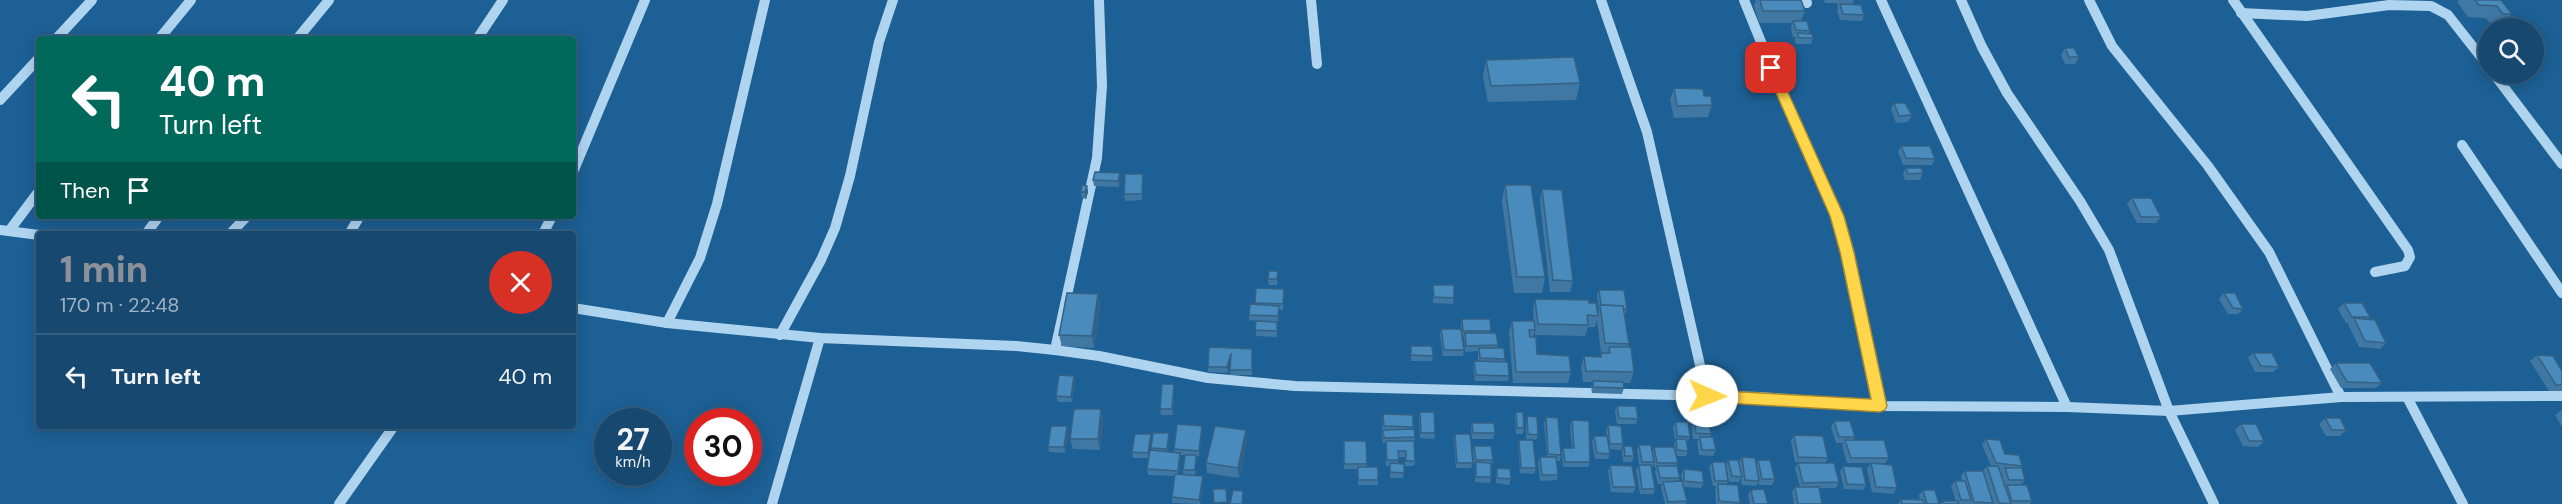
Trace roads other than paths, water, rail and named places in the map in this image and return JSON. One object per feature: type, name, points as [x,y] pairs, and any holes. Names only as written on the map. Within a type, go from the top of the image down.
[{"type":"street","points":[[59,36],[92,0]]},
{"type":"street","points":[[161,36],[191,0]]},
{"type":"street","points":[[299,36],[329,0]]},
{"type":"street","points":[[479,36],[503,0]]},
{"type":"street","points":[[576,165],[619,56],[645,0]]},
{"type":"street","points":[[667,322],[700,258],[717,204],[765,0]]},
{"type":"street","points":[[780,335],[821,260],[843,205],[879,42],[893,0]]},
{"type":"street","points":[[1055,350],[1100,136],[1102,86],[1099,0]]},
{"type":"street","points":[[1311,0],[1317,64]]},
{"type":"street","points":[[1601,0],[1647,132],[1707,396]]},
{"type":"street","points":[[1744,0],[1787,106],[1837,216],[1847,252],[1880,406]]},
{"type":"street","points":[[1881,0],[2067,407]]},
{"type":"street","points":[[1961,0],[1969,21],[2005,90],[2097,225],[2113,260],[2169,411],[2214,504]]},
{"type":"street","points":[[2090,0],[2112,46],[2208,166],[2269,252],[2341,397]]},
{"type":"street","points":[[2233,0],[2408,250],[2410,257],[2405,266],[2375,272]]},
{"type":"street","points":[[2434,0],[2440,10],[2458,26],[2478,53]]},
{"type":"street","points":[[2241,14],[2307,16],[2415,3],[2440,10]]},
{"type":"street","points":[[0,100],[36,61]]},
{"type":"street","points":[[2502,84],[2562,164]]},
{"type":"street","points":[[2462,146],[2562,293]]},
{"type":"street","points":[[4,230],[36,194]]},
{"type":"street","points":[[233,231],[244,219]]},
{"type":"street","points":[[4,230],[36,235]]},
{"type":"street","points":[[576,308],[667,322],[820,339],[1055,350],[1247,383],[1707,396],[1880,406],[2067,407],[2169,411],[2341,397],[2562,396]]},
{"type":"street","points":[[772,504],[820,339]]},
{"type":"street","points":[[2407,397],[2463,504]]},
{"type":"street","points":[[339,504],[392,429]]}]
